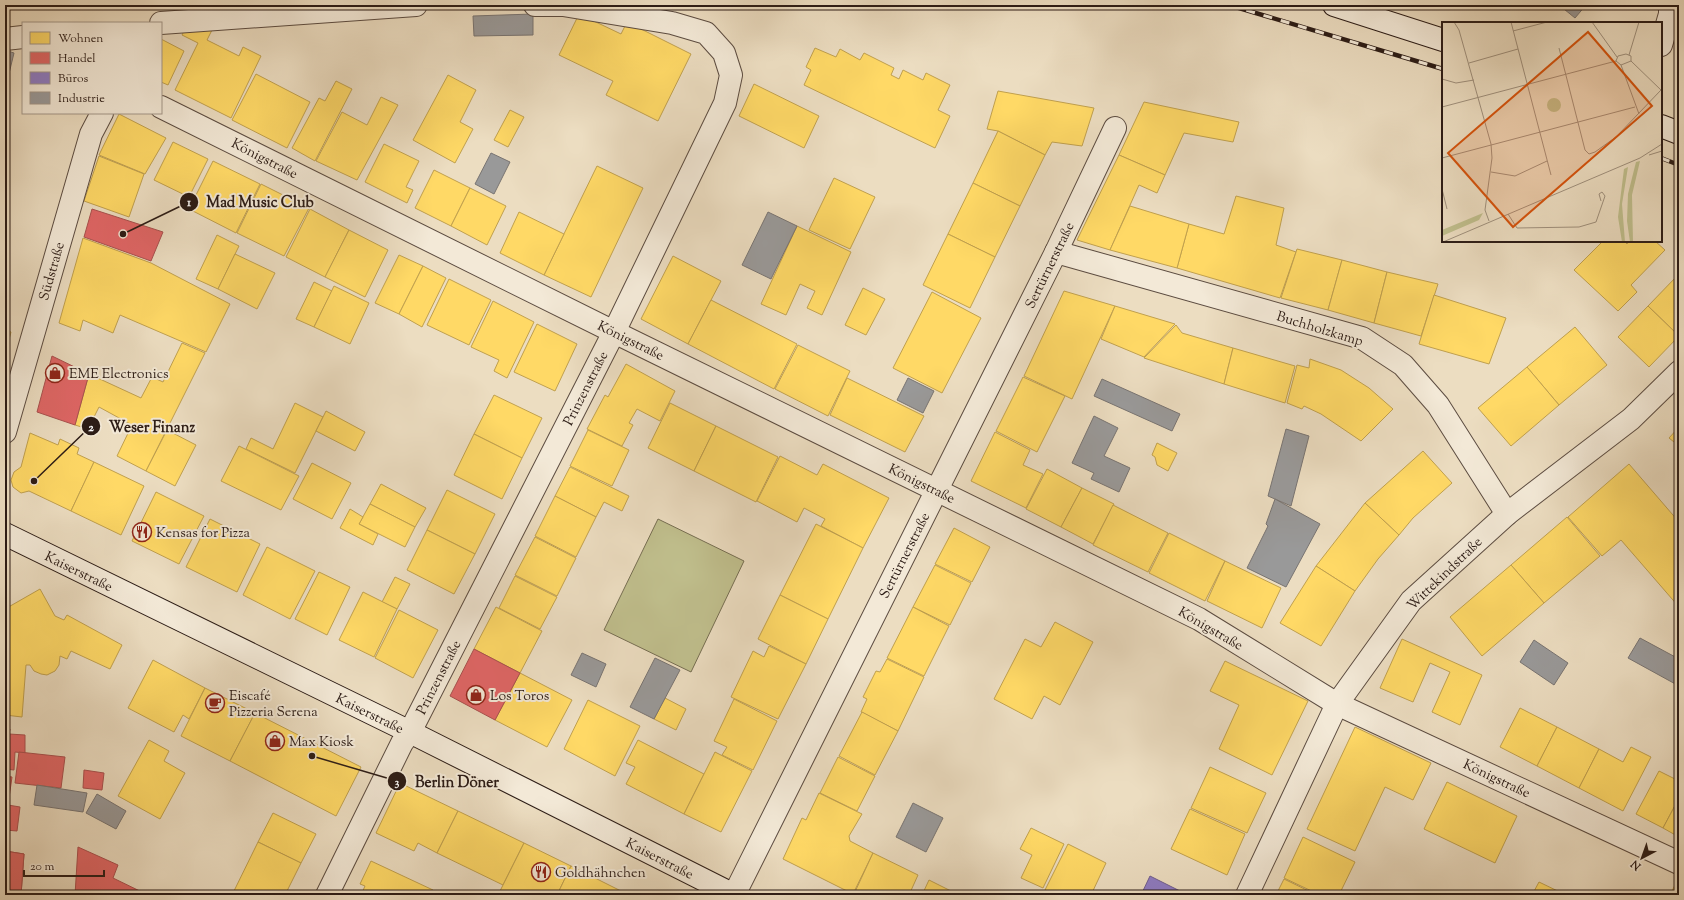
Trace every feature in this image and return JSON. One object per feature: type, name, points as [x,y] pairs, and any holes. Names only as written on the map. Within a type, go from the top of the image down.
[{"type":"street","points":[[162,23],[416,5]]},
{"type":"street","name":"Prinzenstraße","points":[[327,895],[402,743],[410,732],[614,332],[726,103],[731,75],[724,53],[706,34],[672,23],[563,5],[535,5]]},
{"type":"street","points":[[1334,5],[1442,40]]},
{"type":"street","points":[[1662,42],[1670,14],[1670,5]]},
{"type":"street","points":[[5,39],[22,37]]},
{"type":"street","name":"Königstraße","points":[[162,107],[614,332],[1199,619],[1338,704],[1679,863]]},
{"type":"street","name":"Südstraße","points":[[5,432],[91,134],[101,114]]},
{"type":"street","points":[[1662,126],[1679,133]]},
{"type":"street","name":"Sertürnerstraße","points":[[734,895],[1056,252],[1115,128]]},
{"type":"street","name":"Buchholzkamp","points":[[1056,252],[1362,338],[1403,365],[1438,405],[1507,514]]},
{"type":"street","name":"Wittekindstraße","points":[[1247,895],[1338,704],[1411,601],[1507,514],[1631,419],[1679,372]]},
{"type":"street","name":"Kaiserstraße","points":[[5,534],[410,732],[734,895]]},
{"type":"shaded area","points":[[658,519],[744,561],[691,672],[604,630]]},
{"type":"building: Wohnen","points":[[579,14],[621,34],[627,22],[691,54],[658,121],[606,95],[613,81],[559,55]]},
{"type":"building: Wohnen","points":[[215,24],[207,40],[239,56],[243,47],[261,56],[231,118],[175,90],[198,43],[182,35],[187,25]]},
{"type":"building: Wohnen","points":[[162,40],[184,51],[168,85],[162,82]]},
{"type":"building: Wohnen","points":[[815,48],[836,57],[840,49],[860,60],[864,53],[894,68],[891,75],[899,79],[903,70],[923,80],[926,73],[950,85],[938,110],[950,116],[935,148],[804,85],[811,70],[806,67]]},
{"type":"building: Wohnen","points":[[256,74],[310,102],[287,148],[232,120]]},
{"type":"building: Wohnen","points":[[448,75],[476,90],[460,122],[473,129],[455,163],[413,140]]},
{"type":"building: Wohnen","points":[[336,81],[352,89],[315,161],[292,148],[319,98],[325,101]]},
{"type":"building: Wohnen","points":[[754,84],[819,116],[804,148],[739,116]]},
{"type":"building: Wohnen","points":[[998,91],[1094,108],[1082,146],[1052,142],[1045,155],[998,131],[987,129]]},
{"type":"building: Wohnen","points":[[381,97],[398,105],[357,180],[316,161],[342,112],[367,125]]},
{"type":"building: Wohnen","points":[[1144,102],[1239,122],[1233,142],[1184,133],[1165,175],[1119,155]]},
{"type":"building: Wohnen","points":[[510,110],[524,117],[508,147],[494,140]]},
{"type":"building: Wohnen","points":[[119,114],[166,138],[145,174],[99,155]]},
{"type":"building: Wohnen","points":[[998,131],[1045,155],[1020,206],[973,183]]},
{"type":"building: Wohnen","points":[[173,142],[208,159],[189,197],[154,180]]},
{"type":"building: Wohnen","points":[[384,144],[419,161],[406,187],[413,190],[407,203],[365,182]]},
{"type":"building: Wohnen","points":[[1119,155],[1165,175],[1157,193],[1139,185],[1110,250],[1077,240]]},
{"type":"building: Wohnen","points":[[99,156],[144,174],[129,217],[84,201]]},
{"type":"building: Wohnen","points":[[213,161],[260,184],[236,233],[189,209]]},
{"type":"building: Wohnen","points":[[597,166],[643,188],[591,297],[544,275]]},
{"type":"building: Wohnen","points":[[434,170],[470,188],[451,226],[415,208]]},
{"type":"building: Wohnen","points":[[834,178],[875,197],[850,249],[809,230]]},
{"type":"building: Wohnen","points":[[973,183],[1020,206],[995,257],[948,234]]},
{"type":"building: Wohnen","points":[[261,184],[309,208],[284,256],[237,233]]},
{"type":"building: Wohnen","points":[[470,188],[506,206],[487,245],[451,226]]},
{"type":"building: Wohnen","points":[[1236,196],[1284,208],[1276,245],[1296,252],[1280,298],[1177,268],[1189,224],[1224,234]]},
{"type":"building: Wohnen","points":[[1130,206],[1189,224],[1177,268],[1110,250]]},
{"type":"building: Wohnen","points":[[310,209],[349,230],[325,277],[286,257]]},
{"type":"building: Wohnen","points":[[519,212],[564,234],[544,275],[500,253]]},
{"type":"building: Wohnen","points":[[797,226],[851,252],[822,315],[807,308],[815,291],[800,284],[786,315],[761,304]]},
{"type":"building: Wohnen","points":[[349,230],[388,250],[365,297],[325,277]]},
{"type":"building: Wohnen","points":[[948,234],[995,257],[970,308],[923,285]]},
{"type":"building: Wohnen","points":[[217,235],[239,246],[218,289],[196,279]]},
{"type":"building: Wohnen","points":[[83,238],[151,263],[230,304],[206,352],[120,315],[113,333],[83,320],[80,331],[59,323]]},
{"type":"building: Wohnen","points":[[1602,242],[1625,242],[1627,244],[1628,242],[1656,242],[1665,250],[1631,285],[1637,292],[1618,311],[1574,270]]},
{"type":"building: Wohnen","points":[[1297,249],[1342,260],[1328,310],[1281,298]]},
{"type":"building: Wohnen","points":[[235,254],[275,273],[257,309],[218,289]]},
{"type":"building: Wohnen","points":[[399,255],[423,266],[399,314],[375,303]]},
{"type":"building: Wohnen","points":[[673,256],[721,281],[688,344],[641,319]]},
{"type":"building: Wohnen","points":[[1342,260],[1387,272],[1374,323],[1328,310]]},
{"type":"building: Wohnen","points":[[423,266],[446,278],[422,327],[399,314]]},
{"type":"building: Wohnen","points":[[1387,272],[1438,284],[1421,336],[1374,323]]},
{"type":"building: Wohnen","points":[[1677,276],[1679,278],[1679,336],[1648,306]]},
{"type":"building: Wohnen","points":[[449,279],[491,300],[469,345],[427,325]]},
{"type":"building: Wohnen","points":[[314,282],[332,291],[314,327],[296,319]]},
{"type":"building: Wohnen","points":[[334,286],[369,303],[350,344],[314,327]]},
{"type":"building: Wohnen","points":[[863,288],[885,299],[866,335],[845,325]]},
{"type":"building: Wohnen","points":[[1064,291],[1115,306],[1072,399],[1024,376]]},
{"type":"building: Wohnen","points":[[932,292],[981,318],[942,393],[893,368]]},
{"type":"building: Wohnen","points":[[1434,295],[1506,318],[1489,364],[1419,344]]},
{"type":"building: Wohnen","points":[[711,300],[797,344],[774,389],[688,344]]},
{"type":"building: Wohnen","points":[[493,301],[534,322],[507,378],[494,371],[499,360],[471,347]]},
{"type":"building: Wohnen","points":[[1115,306],[1175,324],[1144,357],[1101,339]]},
{"type":"building: Wohnen","points":[[1648,306],[1679,336],[1649,367],[1618,337]]},
{"type":"building: Wohnen","points":[[537,324],[577,344],[555,391],[514,372]]},
{"type":"building: Wohnen","points":[[1176,325],[1182,333],[1233,348],[1224,384],[1144,358]]},
{"type":"building: Wohnen","points":[[1575,327],[1607,365],[1559,405],[1527,367]]},
{"type":"building: Wohnen","points":[[5,330],[11,332],[5,355]]},
{"type":"building: Wohnen","points":[[182,343],[205,353],[146,471],[117,456],[132,425],[99,407],[88,429],[75,425],[89,374],[141,398],[152,377],[163,382]]},
{"type":"building: Wohnen","points":[[798,345],[850,371],[828,416],[775,389]]},
{"type":"building: Wohnen","points":[[1233,348],[1295,366],[1285,403],[1224,384]]},
{"type":"building: Wohnen","points":[[1310,359],[1341,370],[1369,388],[1393,409],[1361,441],[1321,414],[1304,406],[1302,409],[1287,403],[1297,365],[1309,368]]},
{"type":"building: Wohnen","points":[[626,364],[675,391],[660,421],[637,409],[629,423],[633,425],[622,446],[587,429],[605,395],[608,397]]},
{"type":"building: Wohnen","points":[[1527,367],[1559,405],[1511,446],[1478,408]]},
{"type":"building: Wohnen","points":[[1023,377],[1065,396],[1037,452],[996,431]]},
{"type":"building: Wohnen","points":[[847,378],[924,416],[905,452],[830,415]]},
{"type":"building: Wohnen","points":[[494,395],[542,418],[522,458],[474,434]]},
{"type":"building: Wohnen","points":[[295,403],[323,417],[295,473],[246,449],[251,438],[273,449]]},
{"type":"building: Wohnen","points":[[670,403],[716,426],[694,471],[648,448]]},
{"type":"building: Wohnen","points":[[326,411],[365,432],[355,451],[316,431]]},
{"type":"building: Wohnen","points":[[716,426],[778,457],[756,502],[694,471]]},
{"type":"building: Wohnen","points":[[1679,427],[1679,446],[1669,438]]},
{"type":"building: Wohnen","points":[[167,430],[196,445],[175,486],[146,471]]},
{"type":"building: Wohnen","points":[[588,430],[629,450],[612,486],[570,466]]},
{"type":"building: Wohnen","points":[[995,432],[1030,450],[1023,465],[1043,474],[1026,508],[971,481]]},
{"type":"building: Wohnen","points":[[30,433],[58,445],[60,439],[79,448],[77,454],[94,462],[71,511],[29,491],[21,493],[13,487],[11,480],[14,472],[21,467]]},
{"type":"building: Wohnen","points":[[474,434],[522,458],[502,499],[454,475]]},
{"type":"building: Wohnen","points":[[1157,443],[1177,453],[1168,471],[1157,465],[1155,457],[1152,455]]},
{"type":"building: Wohnen","points":[[239,446],[299,476],[281,510],[221,481]]},
{"type":"building: Wohnen","points":[[1423,451],[1452,483],[1413,518],[1399,535],[1365,503]]},
{"type":"building: Wohnen","points":[[780,456],[817,475],[823,464],[889,498],[863,548],[821,526],[825,519],[804,508],[797,522],[757,501]]},
{"type":"building: Wohnen","points":[[94,462],[144,486],[121,535],[71,511]]},
{"type":"building: Wohnen","points":[[312,463],[351,483],[332,519],[293,499]]},
{"type":"building: Wohnen","points":[[1629,464],[1679,522],[1679,607],[1621,540],[1602,556],[1568,517]]},
{"type":"building: Wohnen","points":[[570,467],[629,496],[622,511],[604,502],[596,517],[555,496]]},
{"type":"building: Wohnen","points":[[1047,469],[1082,488],[1061,527],[1026,509]]},
{"type":"building: Wohnen","points":[[381,484],[426,508],[415,527],[370,504]]},
{"type":"building: Wohnen","points":[[1082,488],[1114,504],[1093,544],[1061,527]]},
{"type":"building: Wohnen","points":[[447,490],[495,514],[475,554],[427,530]]},
{"type":"building: Wohnen","points":[[156,492],[204,516],[179,564],[132,541]]},
{"type":"building: Wohnen","points":[[555,496],[596,517],[576,557],[535,536]]},
{"type":"building: Wohnen","points":[[1365,503],[1399,535],[1378,559],[1355,591],[1316,566]]},
{"type":"building: Wohnen","points":[[370,504],[415,527],[405,547],[359,524]]},
{"type":"building: Wohnen","points":[[1113,505],[1168,533],[1148,572],[1093,545]]},
{"type":"building: Wohnen","points":[[350,509],[363,517],[359,524],[378,534],[373,545],[340,528]]},
{"type":"building: Wohnen","points":[[1567,517],[1600,556],[1544,603],[1511,565]]},
{"type":"building: Wohnen","points":[[210,519],[260,544],[237,592],[186,567]]},
{"type":"building: Wohnen","points":[[816,524],[863,548],[828,619],[780,595]]},
{"type":"building: Wohnen","points":[[954,528],[990,547],[972,582],[935,564]]},
{"type":"building: Wohnen","points":[[427,530],[475,554],[454,594],[407,570]]},
{"type":"building: Wohnen","points":[[1169,533],[1225,561],[1205,601],[1149,573]]},
{"type":"building: Wohnen","points":[[535,537],[576,558],[557,596],[515,575]]},
{"type":"building: Wohnen","points":[[267,547],[315,571],[290,619],[243,595]]},
{"type":"building: Wohnen","points":[[1225,561],[1281,588],[1262,628],[1207,601]]},
{"type":"building: Wohnen","points":[[935,565],[971,583],[950,625],[913,607]]},
{"type":"building: Wohnen","points":[[1511,565],[1544,603],[1482,656],[1450,617]]},
{"type":"building: Wohnen","points":[[1316,566],[1355,591],[1321,646],[1280,623]]},
{"type":"building: Wohnen","points":[[319,572],[350,587],[327,635],[295,619]]},
{"type":"building: Wohnen","points":[[515,576],[557,597],[540,629],[499,608]]},
{"type":"building: Wohnen","points":[[395,577],[410,584],[397,609],[382,602]]},
{"type":"building: Wohnen","points":[[40,589],[55,616],[64,620],[67,615],[122,645],[110,669],[71,651],[67,659],[60,656],[59,665],[55,671],[47,675],[34,671],[30,665],[26,665],[22,717],[5,715],[5,609]]},
{"type":"building: Wohnen","points":[[363,592],[397,609],[374,657],[339,640]]},
{"type":"building: Wohnen","points":[[780,595],[828,619],[806,664],[758,639]]},
{"type":"building: Wohnen","points":[[496,607],[542,631],[520,673],[474,649]]},
{"type":"building: Wohnen","points":[[913,607],[949,626],[924,676],[887,658]]},
{"type":"building: Wohnen","points":[[399,610],[438,630],[413,678],[375,658]]},
{"type":"building: Wohnen","points":[[1055,622],[1093,642],[1060,705],[1044,696],[1032,719],[994,699],[1025,639],[1041,647]]},
{"type":"building: Wohnen","points":[[1402,639],[1482,675],[1460,725],[1432,712],[1450,672],[1430,663],[1413,702],[1380,688]]},
{"type":"building: Wohnen","points":[[769,646],[806,664],[778,719],[731,697],[753,651],[764,657]]},
{"type":"building: Wohnen","points":[[887,659],[924,677],[898,731],[861,712],[867,699],[863,697],[876,671],[880,672]]},
{"type":"building: Wohnen","points":[[153,660],[205,688],[189,719],[183,715],[174,732],[128,708]]},
{"type":"building: Wohnen","points":[[1225,661],[1308,701],[1272,775],[1219,749],[1239,705],[1210,691]]},
{"type":"building: Wohnen","points":[[520,673],[572,700],[547,747],[495,720]]},
{"type":"building: Wohnen","points":[[205,688],[255,713],[230,761],[181,736]]},
{"type":"building: Wohnen","points":[[665,698],[686,709],[676,730],[654,719]]},
{"type":"building: Wohnen","points":[[734,699],[777,721],[753,770],[722,755],[727,747],[714,741]]},
{"type":"building: Wohnen","points":[[588,700],[640,726],[615,776],[564,749]]},
{"type":"building: Wohnen","points":[[1520,708],[1557,727],[1537,766],[1500,747]]},
{"type":"building: Wohnen","points":[[862,712],[898,731],[875,775],[839,756]]},
{"type":"building: Wohnen","points":[[255,713],[361,767],[336,816],[230,761]]},
{"type":"building: Wohnen","points":[[1355,727],[1431,763],[1413,800],[1385,787],[1355,851],[1307,829]]},
{"type":"building: Wohnen","points":[[1557,727],[1599,749],[1579,788],[1537,766]]},
{"type":"building: Wohnen","points":[[149,740],[169,751],[164,761],[185,773],[160,819],[118,796]]},
{"type":"building: Wohnen","points":[[638,740],[704,774],[684,814],[626,784],[635,767],[626,763]]},
{"type":"building: Wohnen","points":[[1631,747],[1651,757],[1623,811],[1579,788],[1599,749],[1623,762]]},
{"type":"building: Wohnen","points":[[715,752],[752,771],[721,832],[684,814]]},
{"type":"building: Wohnen","points":[[838,757],[875,776],[857,811],[820,793]]},
{"type":"building: Wohnen","points":[[1210,767],[1266,793],[1247,833],[1191,808]]},
{"type":"building: Wohnen","points":[[1659,771],[1679,781],[1679,798],[1663,828],[1636,814]]},
{"type":"building: Wohnen","points":[[1447,782],[1517,816],[1495,863],[1424,829]]},
{"type":"building: Wohnen","points":[[400,783],[458,811],[437,853],[418,843],[414,851],[376,833]]},
{"type":"building: Wohnen","points":[[819,793],[862,814],[849,836],[850,841],[873,853],[853,894],[783,859],[802,818],[806,820]]},
{"type":"building: Wohnen","points":[[1679,798],[1679,837],[1663,828]]},
{"type":"building: Wohnen","points":[[1190,809],[1245,834],[1227,875],[1171,849]]},
{"type":"building: Wohnen","points":[[458,811],[524,843],[503,885],[437,853]]},
{"type":"building: Wohnen","points":[[273,813],[316,834],[301,863],[258,842]]},
{"type":"building: Wohnen","points":[[1031,828],[1064,844],[1043,888],[1021,878],[1032,855],[1020,849]]},
{"type":"building: Wohnen","points":[[1303,837],[1355,862],[1339,895],[1320,895],[1284,878]]},
{"type":"building: Wohnen","points":[[258,842],[301,863],[285,895],[232,895]]},
{"type":"building: Wohnen","points":[[524,843],[571,866],[557,895],[508,895],[500,891]]},
{"type":"building: Wohnen","points":[[1068,844],[1106,863],[1091,895],[1055,895],[1045,890]]},
{"type":"building: Wohnen","points":[[873,853],[918,875],[909,895],[854,894]]},
{"type":"building: Wohnen","points":[[371,861],[433,890],[430,895],[361,895],[365,886],[360,884]]},
{"type":"building: Wohnen","points":[[571,866],[629,895],[557,895]]},
{"type":"building: Wohnen","points":[[1284,879],[1317,895],[1276,895]]},
{"type":"building: Wohnen","points":[[929,880],[959,895],[922,895]]},
{"type":"building: Wohnen","points":[[1539,882],[1566,895],[1532,895]]},
{"type":"building: Wohnen","points":[[1676,883],[1679,885],[1679,895],[1670,895]]},
{"type":"building: Handel","points":[[92,209],[163,232],[151,261],[84,237]]},
{"type":"building: Handel","points":[[52,356],[89,374],[75,425],[37,412]]},
{"type":"building: Handel","points":[[474,649],[520,673],[495,720],[450,696]]},
{"type":"building: Handel","points":[[5,728],[10,729],[9,734],[25,735],[25,753],[15,752],[14,770],[5,769]]},
{"type":"building: Handel","points":[[19,752],[65,757],[61,788],[15,783]]},
{"type":"building: Handel","points":[[84,770],[104,773],[102,790],[83,788]]},
{"type":"building: Handel","points":[[5,776],[12,777],[8,805],[20,807],[17,831],[5,830]]},
{"type":"building: Handel","points":[[78,847],[118,865],[113,878],[148,895],[75,895]]},
{"type":"building: Handel","points":[[5,851],[24,854],[21,895],[5,895]]},
{"type":"building: Handel","points":[[5,851],[24,854],[21,895],[5,895]]},
{"type":"building: Büros","points":[[1150,876],[1188,895],[1141,895]]},
{"type":"building: Industrie","points":[[1559,5],[1586,5],[1575,18]]},
{"type":"building: Industrie","points":[[533,14],[533,35],[474,36],[473,16]]},
{"type":"building: Industrie","points":[[5,50],[14,53],[5,90]]},
{"type":"building: Industrie","points":[[491,153],[510,162],[494,194],[475,184]]},
{"type":"building: Industrie","points":[[768,212],[797,226],[771,279],[742,265]]},
{"type":"building: Industrie","points":[[908,378],[934,391],[923,413],[897,400]]},
{"type":"building: Industrie","points":[[1102,379],[1180,414],[1172,431],[1094,396]]},
{"type":"building: Industrie","points":[[1094,416],[1118,428],[1104,456],[1130,468],[1119,492],[1091,479],[1094,473],[1072,463]]},
{"type":"building: Industrie","points":[[1286,429],[1309,436],[1291,506],[1268,496]]},
{"type":"building: Industrie","points":[[1275,499],[1320,524],[1286,587],[1247,568],[1268,526],[1266,524]]},
{"type":"building: Industrie","points":[[1640,638],[1679,659],[1679,686],[1628,658]]},
{"type":"building: Industrie","points":[[1534,640],[1568,663],[1554,685],[1520,662]]},
{"type":"building: Industrie","points":[[582,653],[606,664],[596,687],[571,675]]},
{"type":"building: Industrie","points":[[655,658],[680,670],[654,719],[630,707]]},
{"type":"building: Industrie","points":[[37,785],[87,793],[83,812],[34,805]]},
{"type":"building: Industrie","points":[[97,794],[126,811],[116,829],[86,813]]},
{"type":"building: Industrie","points":[[913,803],[943,818],[926,852],[896,837]]},
{"type":"railway","points":[[1229,5],[1442,69]]},
{"type":"railway","points":[[1662,158],[1679,165]]},
{"type":"place","name":"Mad Music Club","points":[[123,234]]},
{"type":"place","name":"EME Electronics","points":[[55,373]]},
{"type":"place","name":"Weser Finanz","points":[[34,481]]},
{"type":"place","name":"Kensas for Pizza","points":[[142,532]]},
{"type":"place","name":"Los Toros","points":[[476,695]]},
{"type":"place","name":"Eiscafé Pizzeria Serena","points":[[215,703]]},
{"type":"place","name":"Max Kiosk","points":[[275,741]]},
{"type":"place","name":"Berlin Döner","points":[[312,756]]},
{"type":"place","name":"Goldhähnchen","points":[[541,872]]}]
